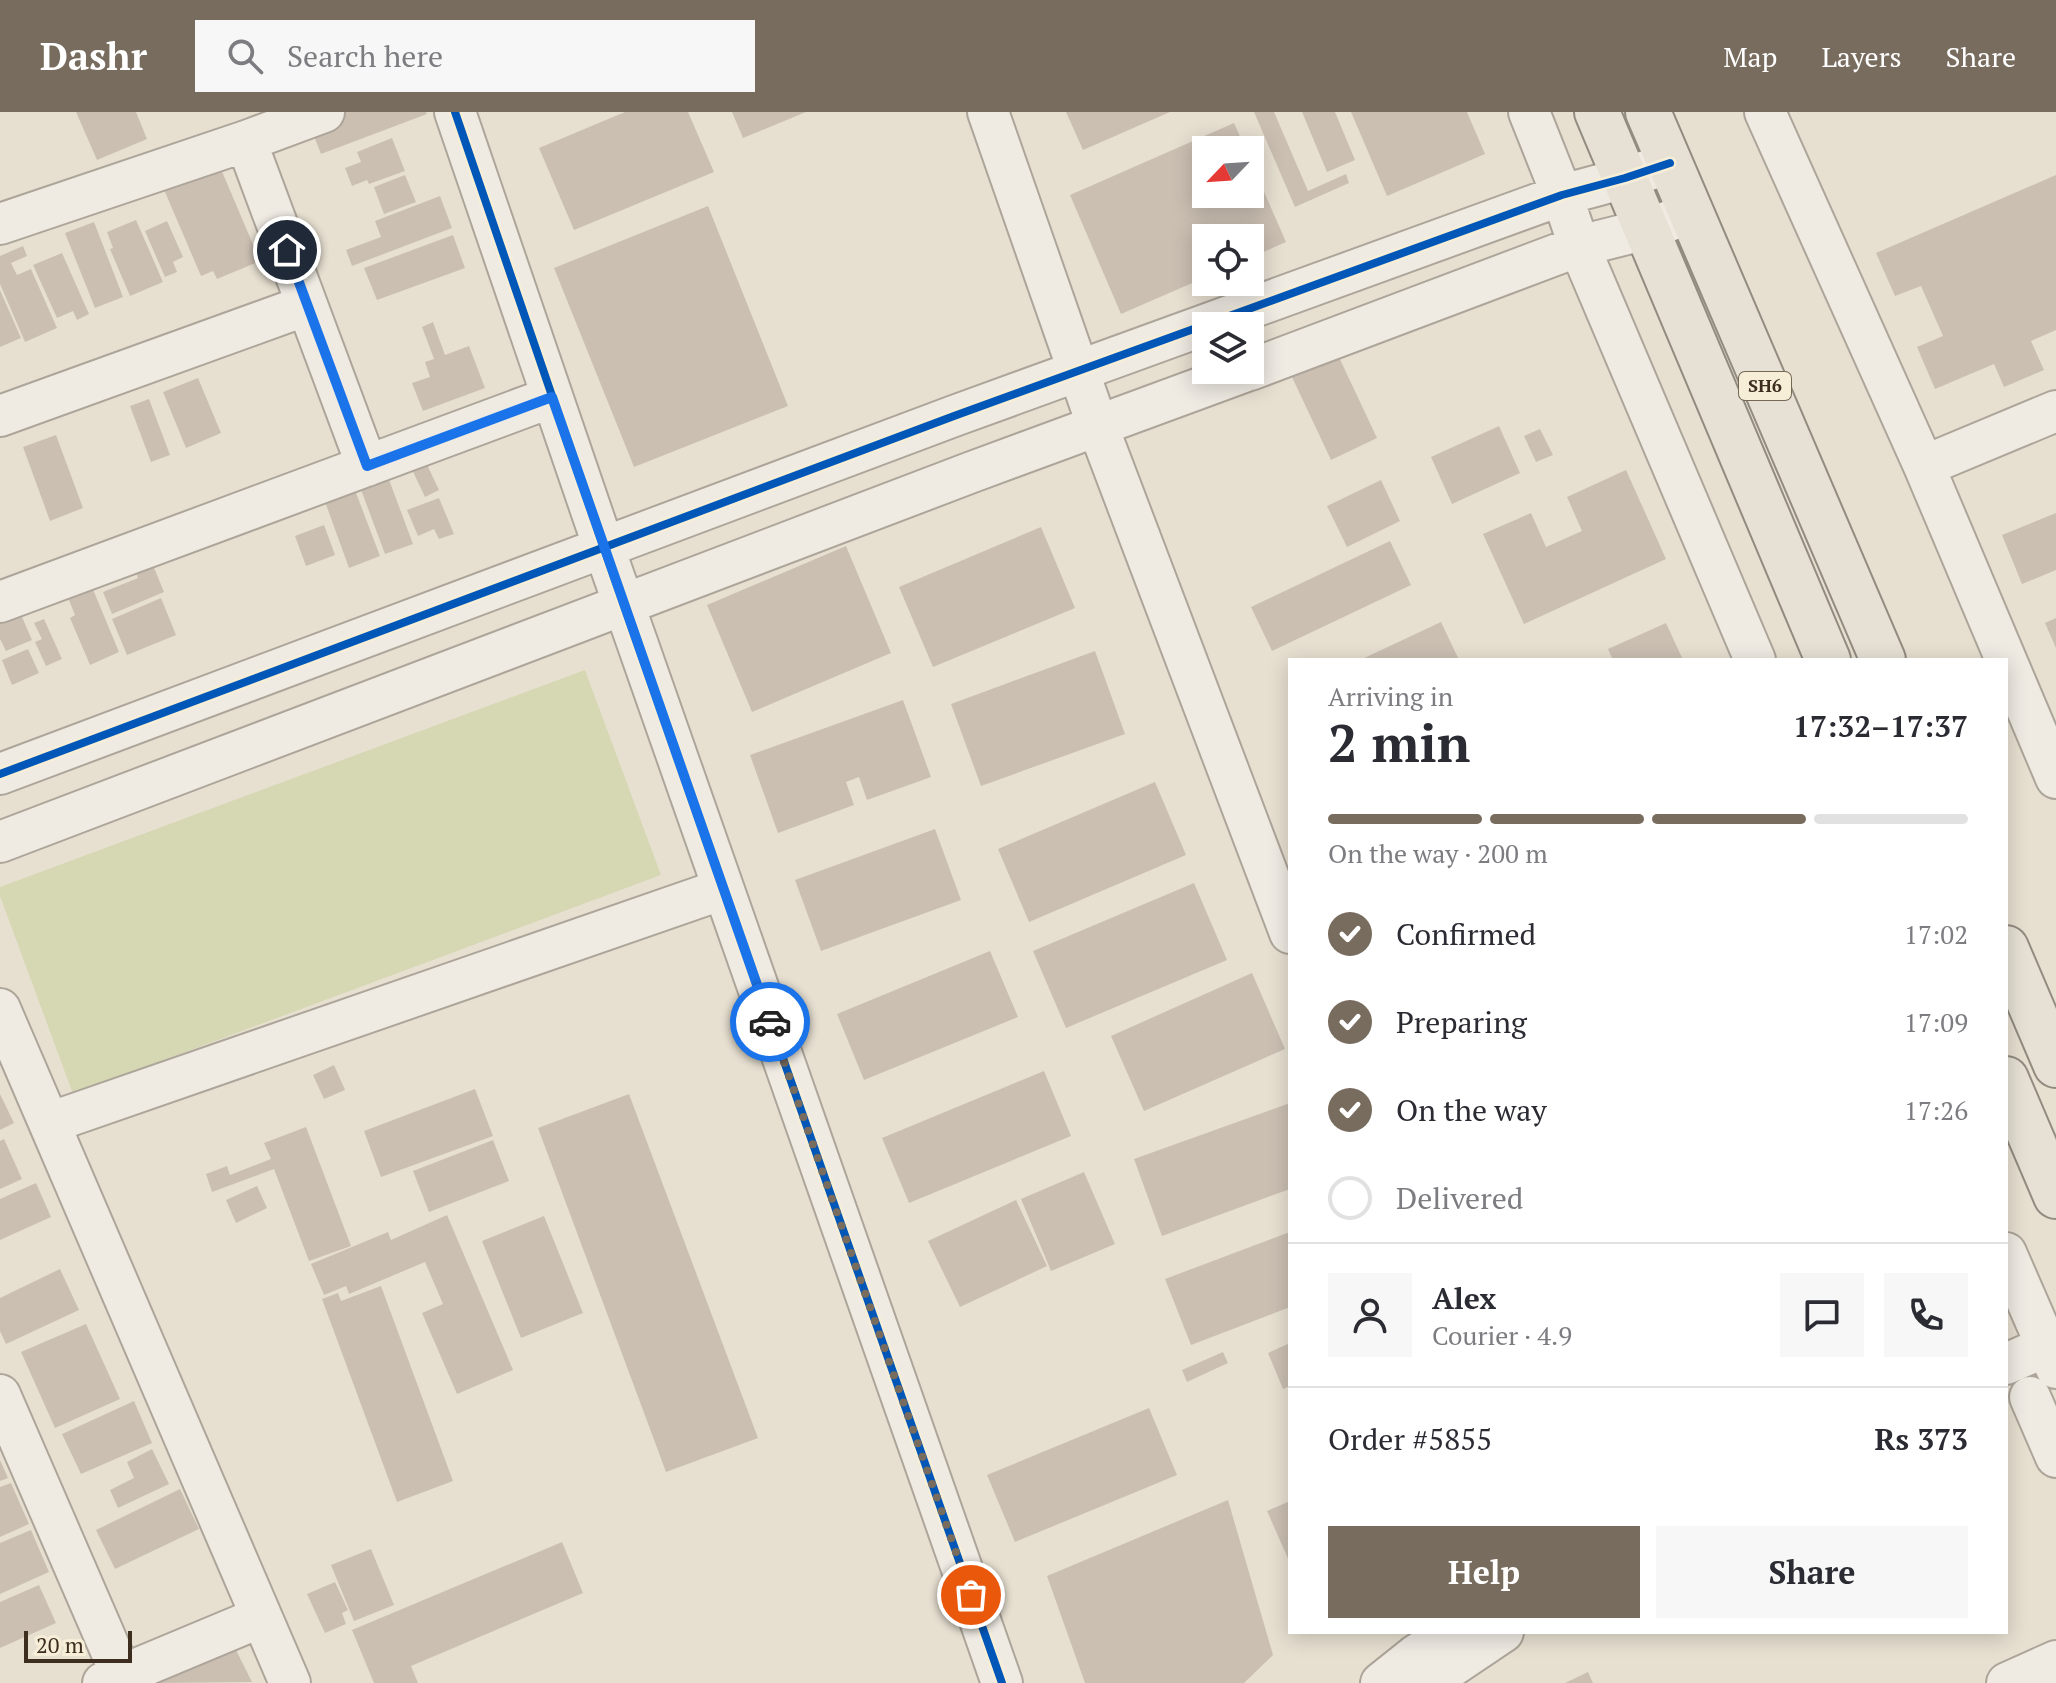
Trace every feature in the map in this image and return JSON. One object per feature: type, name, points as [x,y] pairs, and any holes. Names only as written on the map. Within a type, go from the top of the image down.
[{"type":"main road","name":"SH6","points":[[1597,112],[1827,658]]},
{"type":"main road","name":"SH6","points":[[1648,112],[1882,658]]},
{"type":"main road","points":[[2008,953],[2056,1065]]},
{"type":"main road","points":[[2008,1084],[2056,1196]]},
{"type":"street","points":[[0,224],[324,112]]},
{"type":"street","points":[[455,112],[623,604],[1002,1683]]},
{"type":"street","points":[[988,112],[1098,427],[1288,928]]},
{"type":"street","points":[[1529,112],[1579,246],[1754,658]]},
{"type":"street","points":[[1765,112],[1924,466],[2005,658]]},
{"type":"street","points":[[246,141],[367,466]]},
{"type":"street","points":[[0,774],[1562,195],[1670,163]]},
{"type":"street","points":[[1264,365],[1579,246],[1647,229],[1691,213]]},
{"type":"street","points":[[0,416],[307,305]]},
{"type":"street","points":[[0,842],[623,604],[1213,384]]},
{"type":"street","points":[[0,602],[552,397]]},
{"type":"street","points":[[1924,466],[2056,411]]},
{"type":"street","points":[[2008,665],[2056,778]]},
{"type":"street","points":[[49,1123],[723,889]]},
{"type":"street","points":[[0,1009],[290,1683]]},
{"type":"street","points":[[2008,1260],[2042,1374],[2056,1457]]},
{"type":"street","points":[[2008,1365],[2042,1374]]},
{"type":"street","points":[[0,1395],[117,1680],[261,1617]]},
{"type":"street","points":[[1424,1676],[1451,1634]]},
{"type":"street","points":[[1381,1683],[1424,1676],[1499,1634]]},
{"type":"street","points":[[2007,1683],[2056,1661]]},
{"type":"green space","points":[[585,670],[661,875],[73,1094],[0,896],[0,887]]},
{"type":"building","points":[[76,112],[136,112],[147,139],[97,160]]},
{"type":"building","points":[[331,112],[427,114],[321,154],[308,121]]},
{"type":"building","points":[[625,112],[688,112],[714,172],[574,230],[539,148]]},
{"type":"building","points":[[732,112],[806,112],[743,138]]},
{"type":"building","points":[[1066,112],[1170,112],[1083,150]]},
{"type":"building","points":[[1254,112],[1274,112],[1308,191],[1346,174],[1349,183],[1295,207]]},
{"type":"building","points":[[1302,112],[1335,112],[1355,160],[1327,172]]},
{"type":"building","points":[[1351,112],[1467,112],[1485,154],[1387,196]]},
{"type":"building","points":[[1234,123],[1240,136],[1204,136]]},
{"type":"building","points":[[392,138],[405,171],[369,184],[367,180],[352,186],[345,168],[361,162],[357,152]]},
{"type":"building","points":[[1192,141],[1192,208],[1264,208],[1264,192],[1286,242],[1264,252],[1264,224],[1192,224],[1192,283],[1121,314],[1070,195]]},
{"type":"building","points":[[218,162],[260,261],[217,279],[213,271],[201,276],[162,185]]},
{"type":"building","points":[[405,175],[416,202],[384,214],[374,187]]},
{"type":"building","points":[[2056,175],[2056,330],[2031,341],[2044,370],[2004,387],[1994,364],[1935,389],[1917,347],[1943,336],[1921,286],[1895,296],[1876,253]]},
{"type":"building","points":[[440,196],[452,228],[352,266],[346,250],[381,237],[375,221]]},
{"type":"building","points":[[708,206],[788,406],[634,467],[554,268]]},
{"type":"building","points":[[136,220],[163,282],[130,296],[110,249],[113,248],[107,232]]},
{"type":"building","points":[[167,221],[183,257],[173,262],[177,272],[165,277],[145,231]]},
{"type":"building","points":[[94,222],[123,297],[95,308],[65,233]]},
{"type":"building","points":[[453,235],[465,268],[377,300],[364,268]]},
{"type":"building","points":[[23,246],[27,256],[11,263],[17,275],[31,269],[57,328],[25,342],[0,284],[0,256]]},
{"type":"building","points":[[62,253],[89,314],[77,320],[73,311],[57,318],[33,265]]},
{"type":"building","points":[[0,290],[21,338],[0,347]]},
{"type":"building","points":[[433,322],[445,355],[469,346],[485,388],[423,411],[412,383],[430,377],[425,362],[434,359],[422,327]]},
{"type":"building","points":[[1337,353],[1377,438],[1331,460],[1291,375]]},
{"type":"building","points":[[198,378],[221,433],[186,448],[163,392]]},
{"type":"building","points":[[149,399],[170,455],[151,462],[130,406]]},
{"type":"building","points":[[1499,426],[1520,473],[1452,504],[1431,457]]},
{"type":"building","points":[[1540,429],[1553,455],[1536,462],[1524,436]]},
{"type":"building","points":[[56,435],[83,508],[50,521],[23,447]]},
{"type":"building","points":[[421,452],[439,490],[425,497],[407,459]]},
{"type":"building","points":[[385,469],[413,544],[385,554],[357,479]]},
{"type":"building","points":[[1626,470],[1666,559],[1524,624],[1483,534],[1531,513],[1546,547],[1582,531],[1567,497]]},
{"type":"building","points":[[350,477],[380,556],[349,568],[320,488]]},
{"type":"building","points":[[1381,480],[1400,521],[1347,547],[1327,506]]},
{"type":"building","points":[[439,498],[454,534],[439,539],[434,529],[418,536],[407,510]]},
{"type":"building","points":[[2056,513],[2056,570],[2022,584],[2002,535]]},
{"type":"building","points":[[324,525],[335,555],[306,566],[295,536]]},
{"type":"building","points":[[1041,527],[1075,608],[933,667],[899,587]]},
{"type":"building","points":[[1390,541],[1411,585],[1272,651],[1251,607]]},
{"type":"building","points":[[846,546],[891,653],[752,712],[707,605]]},
{"type":"building","points":[[148,553],[164,592],[112,614],[103,592],[138,578],[131,559]]},
{"type":"building","points":[[87,575],[119,652],[90,665],[70,618],[75,615],[63,585]]},
{"type":"building","points":[[161,598],[176,635],[127,655],[112,619]]},
{"type":"building","points":[[16,603],[32,640],[6,651],[0,639],[0,610]]},
{"type":"building","points":[[2056,618],[2056,648],[2045,623]]},
{"type":"building","points":[[44,619],[62,659],[46,666],[35,642],[42,639],[34,623]]},
{"type":"building","points":[[1441,622],[1458,658],[1364,658]]},
{"type":"building","points":[[1666,623],[1682,658],[1612,658],[1608,649]]},
{"type":"building","points":[[28,649],[39,673],[12,685],[2,660]]},
{"type":"building","points":[[1095,651],[1125,734],[981,786],[951,704]]},
{"type":"building","points":[[903,700],[931,777],[867,800],[859,777],[846,782],[854,805],[778,833],[750,755]]},
{"type":"building","points":[[1155,782],[1186,855],[1029,922],[998,849]]},
{"type":"building","points":[[935,829],[961,900],[821,951],[795,880]]},
{"type":"building","points":[[1194,883],[1227,960],[1066,1028],[1033,951]]},
{"type":"building","points":[[990,951],[1018,1017],[864,1080],[837,1014]]},
{"type":"building","points":[[1252,973],[1285,1049],[1144,1111],[1111,1036]]},
{"type":"building","points":[[334,1065],[345,1090],[324,1099],[313,1075]]},
{"type":"building","points":[[1044,1071],[1071,1136],[909,1203],[882,1138]]},
{"type":"building","points":[[475,1089],[493,1136],[381,1177],[364,1131]]},
{"type":"building","points":[[0,1094],[14,1123],[0,1130]]},
{"type":"building","points":[[629,1094],[758,1438],[666,1472],[538,1128]]},
{"type":"building","points":[[1288,1104],[1288,1190],[1162,1236],[1134,1159]]},
{"type":"building","points":[[306,1127],[351,1246],[309,1261],[274,1169],[212,1192],[206,1174],[227,1166],[230,1175],[271,1159],[264,1143]]},
{"type":"building","points":[[4,1139],[22,1179],[0,1189],[0,1141]]},
{"type":"building","points":[[493,1140],[509,1181],[429,1212],[413,1171]]},
{"type":"building","points":[[1084,1172],[1115,1244],[1051,1271],[1021,1199]]},
{"type":"building","points":[[36,1183],[51,1217],[0,1240],[0,1199]]},
{"type":"building","points":[[257,1186],[267,1208],[236,1223],[226,1200]]},
{"type":"building","points":[[1016,1200],[1047,1266],[960,1307],[928,1241]]},
{"type":"building","points":[[447,1215],[513,1370],[457,1394],[422,1313],[443,1304],[425,1262],[349,1294],[346,1286],[324,1295],[311,1264],[388,1232],[391,1240]]},
{"type":"building","points":[[544,1216],[583,1313],[521,1338],[482,1241]]},
{"type":"building","points":[[1288,1233],[1288,1308],[1191,1345],[1165,1279]]},
{"type":"building","points":[[60,1269],[79,1310],[6,1344],[0,1331],[0,1298]]},
{"type":"building","points":[[381,1286],[453,1481],[397,1502],[322,1299],[338,1293],[341,1301]]},
{"type":"building","points":[[86,1324],[120,1399],[55,1428],[21,1352]]},
{"type":"building","points":[[1288,1344],[1288,1387],[1283,1389],[1268,1353]]},
{"type":"building","points":[[1223,1352],[1228,1363],[1187,1382],[1182,1370]]},
{"type":"building","points":[[134,1401],[152,1443],[81,1474],[62,1434]]},
{"type":"building","points":[[1149,1408],[1177,1475],[1015,1542],[987,1475]]},
{"type":"building","points":[[152,1449],[169,1484],[118,1508],[110,1490],[134,1478],[127,1462]]},
{"type":"building","points":[[0,1460],[8,1478],[0,1481]]},
{"type":"building","points":[[11,1483],[29,1524],[0,1537],[0,1487]]},
{"type":"building","points":[[180,1489],[199,1529],[115,1569],[96,1530]]},
{"type":"building","points":[[1228,1500],[1273,1655],[1244,1683],[1085,1683],[1047,1576]]},
{"type":"building","points":[[1288,1502],[1288,1558],[1267,1511]]},
{"type":"building","points":[[31,1530],[49,1572],[0,1594],[0,1543]]},
{"type":"building","points":[[562,1542],[583,1593],[411,1666],[418,1683],[374,1683],[352,1630]]},
{"type":"building","points":[[371,1549],[394,1605],[354,1621],[331,1565]]},
{"type":"building","points":[[335,1582],[348,1610],[342,1613],[346,1624],[325,1633],[307,1594]]},
{"type":"building","points":[[39,1585],[56,1623],[0,1648],[0,1602]]},
{"type":"building","points":[[234,1646],[252,1682],[159,1683]]},
{"type":"building","points":[[1588,1672],[1593,1683],[1565,1683]]},
{"type":"cycle path","points":[[455,112],[604,548],[1002,1683]]},
{"type":"cycle path","points":[[0,774],[954,416],[1562,195],[1670,163]]},
{"type":"way so far","points":[[770,1022],[971,1595]]},
{"type":"route","points":[[287,250],[367,466],[552,397],[770,1022]]}]
